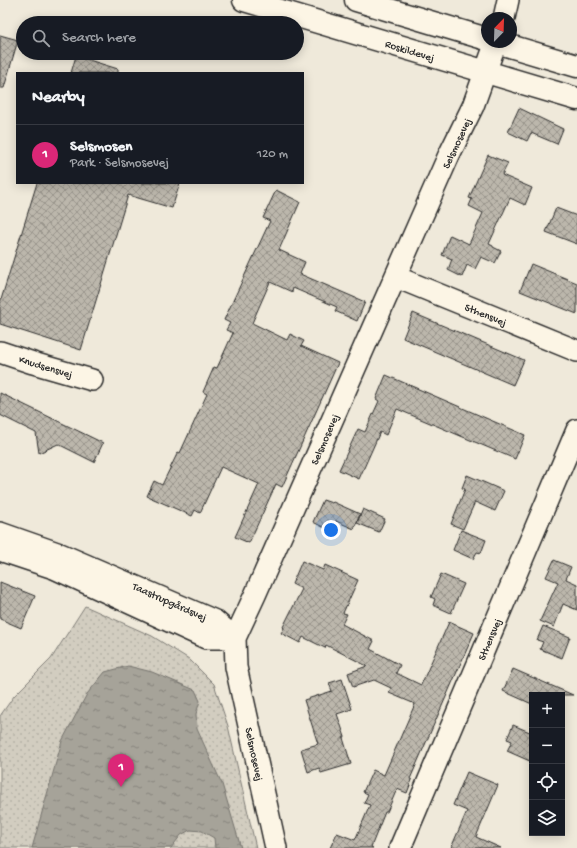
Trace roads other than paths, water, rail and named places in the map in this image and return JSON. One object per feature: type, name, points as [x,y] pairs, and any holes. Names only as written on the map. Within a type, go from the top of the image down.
[{"type":"main road","name":"Roskildevej","points":[[244,0],[298,16]]},
{"type":"main road","points":[[356,0],[481,37]]},
{"type":"main road","name":"Roskildevej","points":[[304,18],[577,99]]},
{"type":"main road","points":[[516,48],[577,66]]},
{"type":"street","points":[[505,12],[508,0]]},
{"type":"street","name":"Selsmosevej","points":[[276,848],[236,667],[235,638],[449,155],[469,114],[494,48]]},
{"type":"street","name":"Sthensvej","points":[[396,277],[577,351]]},
{"type":"street","name":"Knudsensvej","points":[[0,352],[92,380]]},
{"type":"street","name":"Sthensvej","points":[[400,848],[577,430]]},
{"type":"street","name":"Taastrupgårdsvej","points":[[0,533],[60,554],[215,621],[235,638]]},
{"type":"street","name":"Taastrupgårdsvej","points":[[0,550],[54,568],[206,638],[235,638]]},
{"type":"water","points":[[128,666],[152,672],[195,690],[200,701],[196,714],[197,729],[222,784],[241,848],[215,848],[214,838],[202,831],[190,830],[181,835],[171,848],[32,848],[62,741],[87,694],[105,672]]},
{"type":"place","name":"Selsmosen","points":[[121,787]]}]
